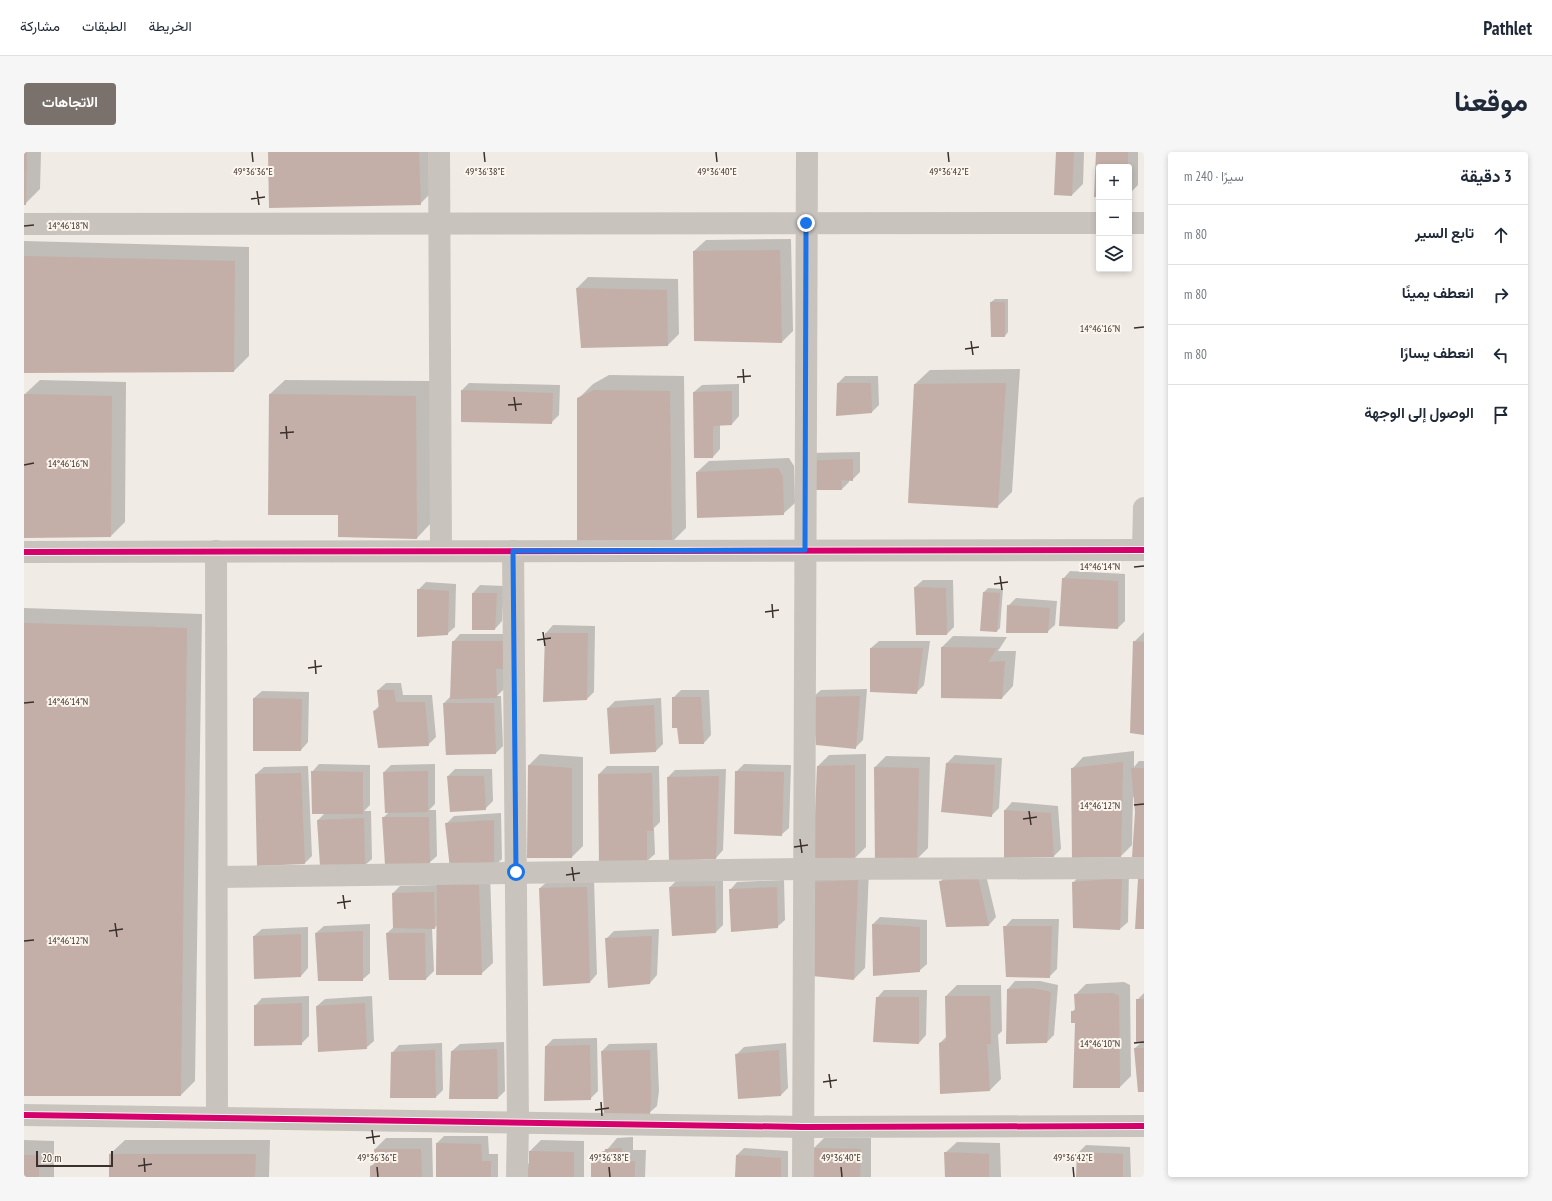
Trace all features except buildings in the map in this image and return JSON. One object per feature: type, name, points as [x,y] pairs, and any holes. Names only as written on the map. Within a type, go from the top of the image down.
[{"type":"street","points":[[439,152],[441,551]]},
{"type":"street","points":[[803,1177],[807,152]]},
{"type":"street","points":[[1132,222],[1144,222]]},
{"type":"street","points":[[24,224],[1096,223]]},
{"type":"street","points":[[24,552],[1144,550],[1144,508]]},
{"type":"street","points":[[216,551],[217,1118]]},
{"type":"street","points":[[513,551],[518,1123],[517,1177]]},
{"type":"street","points":[[217,877],[804,869],[1144,868]]},
{"type":"street","points":[[24,1115],[803,1127],[1144,1126]]},
{"type":"cycle path","points":[[24,552],[1144,550]]},
{"type":"cycle path","points":[[24,1115],[803,1127],[1144,1126]]},
{"type":"route","points":[[516,872],[513,551],[805,550],[806,223]]}]
